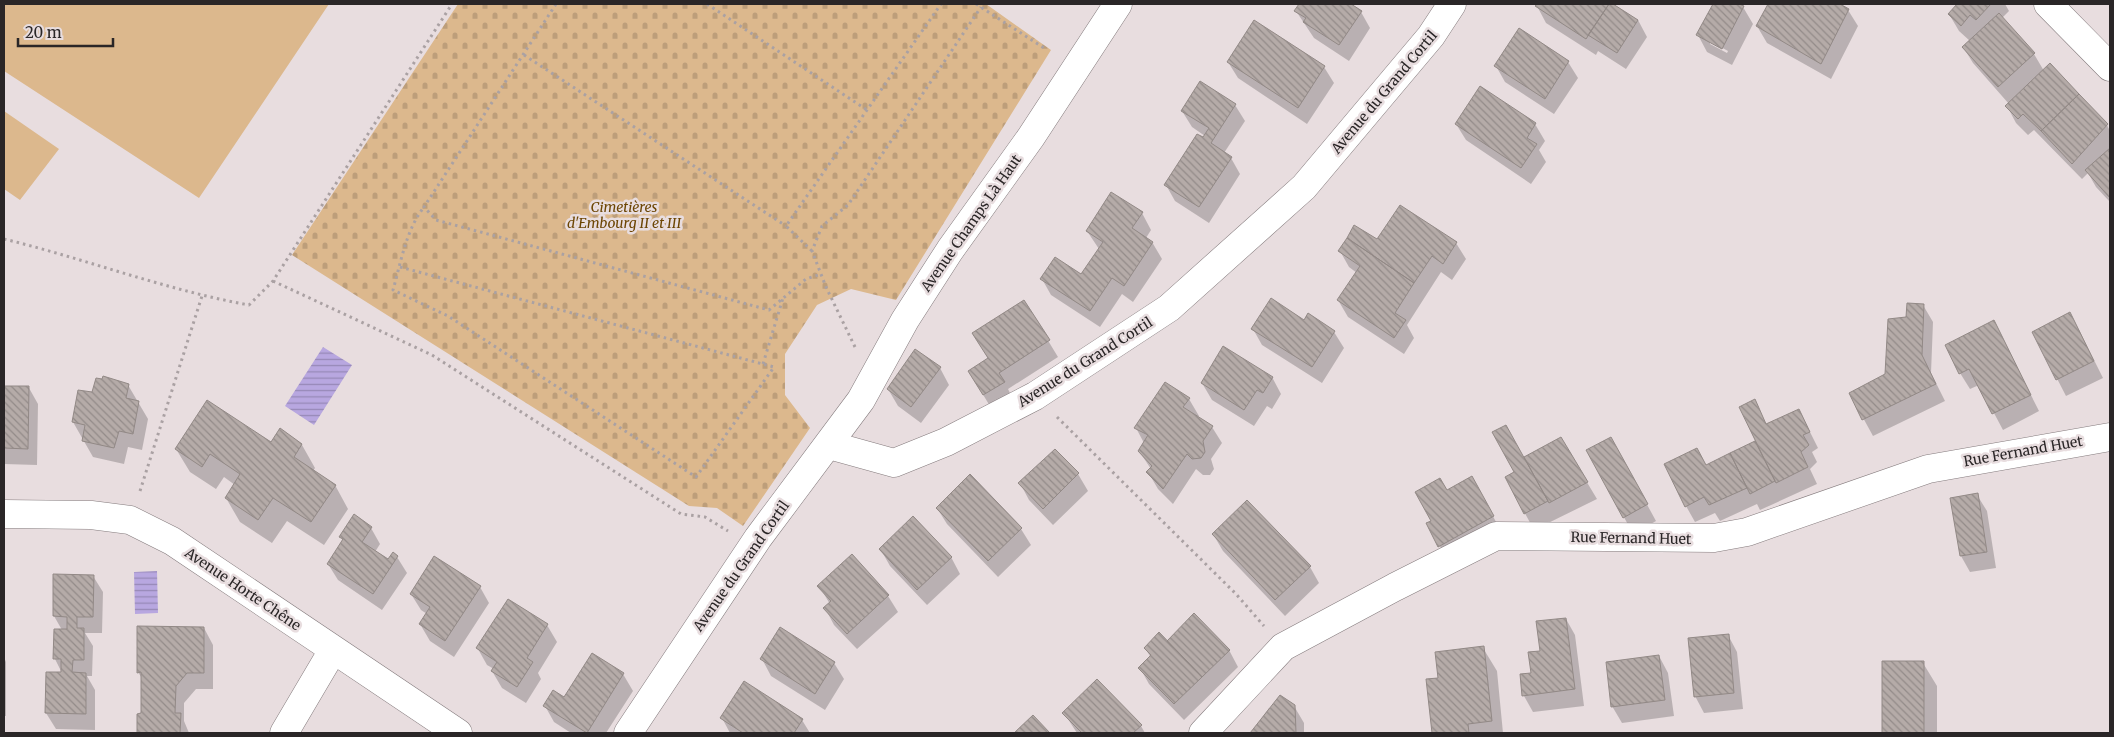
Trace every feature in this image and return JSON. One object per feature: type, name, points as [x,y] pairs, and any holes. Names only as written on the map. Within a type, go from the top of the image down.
[{"type":"street","name":"Avenue Champs Là Haut","points":[[829,444],[861,400],[906,320],[950,250],[1031,137],[1118,4]]},
{"type":"street","name":"Avenue du Grand Cortil","points":[[628,733],[753,546],[829,444],[894,463],[946,442],[1035,396],[1170,308],[1304,187],[1431,36],[1452,4]]},
{"type":"street","points":[[2048,4],[2110,67]]},
{"type":"street","name":"Rue Fernand Huet","points":[[1203,733],[1283,647],[1394,587],[1496,536],[1714,538],[1747,532],[1928,469],[2110,437]]},
{"type":"street","name":"Avenue Horte Chêne","points":[[4,514],[91,515],[130,520],[172,541],[458,733]]},
{"type":"street","points":[[284,733],[333,650]]},
{"type":"path","points":[[4,239],[47,249],[202,296],[249,304],[273,281],[452,4]]},
{"type":"path","points":[[400,266],[774,367],[696,477],[448,316],[393,290],[400,266],[414,220],[556,4]]},
{"type":"path","points":[[706,4],[866,110]]},
{"type":"path","points":[[786,226],[940,4]]},
{"type":"path","points":[[976,4],[1044,48]]},
{"type":"path","points":[[812,251],[822,226],[848,205],[981,7]]},
{"type":"path","points":[[524,55],[786,226],[812,251],[850,341],[876,372]]},
{"type":"path","points":[[424,207],[436,220],[768,310],[806,280],[821,274]]},
{"type":"path","points":[[273,281],[432,355],[681,514],[706,517],[753,546]]},
{"type":"path","points":[[130,520],[202,296]]},
{"type":"path","points":[[763,364],[783,298]]},
{"type":"path","points":[[1035,396],[1236,594],[1283,647]]},
{"type":"green space","points":[[4,4],[329,4],[199,198],[4,71]]},
{"type":"green space","name":"Cimetières d'Embourg II et III","points":[[458,4],[986,4],[1051,50],[896,300],[851,289],[817,305],[785,354],[785,395],[810,428],[743,526],[717,508],[689,506],[292,255]]},
{"type":"green space","points":[[4,111],[59,149],[20,200],[4,189]]},
{"type":"shaded area","points":[[323,347],[352,365],[314,425],[285,406]]},
{"type":"shaded area","points":[[157,571],[158,613],[135,614],[134,572]]},
{"type":"building","points":[[1299,4],[1351,4],[1362,11],[1339,45],[1303,22],[1306,18],[1294,11]]},
{"type":"building","points":[[1537,4],[1609,4],[1586,39],[1535,6]]},
{"type":"building","points":[[1609,4],[1613,4],[1638,20],[1617,53],[1588,35]]},
{"type":"building","points":[[1713,4],[1739,4],[1744,6],[1722,49],[1696,35]]},
{"type":"building","points":[[1768,4],[1840,4],[1849,9],[1821,64],[1756,26]]},
{"type":"building","points":[[1957,4],[1991,4],[1976,20],[1970,15],[1961,26],[1948,14]]},
{"type":"building","points":[[1999,13],[2035,53],[1998,87],[1962,47]]},
{"type":"building","points":[[1254,20],[1325,66],[1298,108],[1227,62]]},
{"type":"building","points":[[1519,28],[1569,61],[1545,99],[1494,66]]},
{"type":"building","points":[[2050,63],[2079,94],[2041,131],[2023,114],[2018,119],[2005,106]]},
{"type":"building","points":[[1200,81],[1236,104],[1211,143],[1232,157],[1199,207],[1164,185],[1197,134],[1203,137],[1209,128],[1181,111]]},
{"type":"building","points":[[1480,86],[1536,123],[1527,138],[1537,144],[1521,168],[1455,124]]},
{"type":"building","points":[[2079,94],[2108,124],[2072,164],[2041,131]]},
{"type":"building","points":[[2110,148],[2110,198],[2085,170]]},
{"type":"building","points":[[1111,192],[1143,212],[1132,228],[1153,242],[1124,286],[1112,278],[1090,311],[1040,279],[1055,257],[1081,274],[1103,242],[1086,231]]},
{"type":"building","points":[[1400,205],[1457,242],[1443,264],[1432,256],[1414,283],[1347,238],[1354,225],[1377,239]]},
{"type":"building","points":[[1347,238],[1414,283],[1395,313],[1406,320],[1394,338],[1337,300],[1360,266],[1338,251]]},
{"type":"building","points":[[1271,298],[1304,320],[1308,313],[1335,331],[1312,367],[1251,329]]},
{"type":"building","points":[[1024,300],[1050,340],[999,373],[1005,382],[983,395],[968,371],[988,358],[972,333]]},
{"type":"building","points":[[1907,303],[1924,304],[1922,355],[1936,384],[1862,420],[1849,393],[1885,374],[1888,319],[1906,317]]},
{"type":"building","points":[[2070,312],[2094,361],[2056,380],[2032,332]]},
{"type":"building","points":[[1994,320],[2031,395],[1992,414],[1969,369],[1959,374],[1945,345]]},
{"type":"building","points":[[1223,346],[1273,377],[1263,393],[1257,390],[1244,410],[1201,383]]},
{"type":"building","points":[[915,349],[941,367],[911,407],[887,389]]},
{"type":"building","points":[[103,376],[129,384],[126,398],[139,401],[133,434],[119,431],[114,448],[82,441],[85,425],[72,422],[78,390],[92,392],[96,378],[102,379]]},
{"type":"building","points":[[1165,382],[1190,398],[1183,407],[1213,426],[1203,441],[1205,452],[1201,458],[1192,459],[1187,454],[1163,489],[1146,472],[1152,466],[1138,451],[1148,435],[1134,428]]},
{"type":"building","points":[[4,386],[29,386],[28,449],[4,448]]},
{"type":"building","points":[[1755,399],[1766,424],[1799,409],[1810,432],[1803,435],[1809,445],[1801,452],[1808,467],[1776,483],[1739,407]]},
{"type":"building","points":[[207,400],[271,442],[280,428],[302,444],[294,457],[336,485],[311,522],[273,498],[258,520],[225,498],[240,474],[210,454],[202,467],[175,449]]},
{"type":"building","points":[[1506,425],[1548,501],[1524,514],[1505,477],[1514,472],[1492,432]]},
{"type":"building","points":[[1561,437],[1588,482],[1549,503],[1524,457]]},
{"type":"building","points":[[1611,437],[1648,504],[1623,518],[1586,450]]},
{"type":"building","points":[[1755,441],[1775,481],[1750,494],[1730,453]]},
{"type":"building","points":[[1697,448],[1706,465],[1730,453],[1747,488],[1709,505],[1704,497],[1685,507],[1664,464]]},
{"type":"building","points":[[1055,449],[1079,473],[1043,509],[1018,483]]},
{"type":"building","points":[[970,474],[1022,528],[988,561],[936,508]]},
{"type":"building","points":[[1472,476],[1494,516],[1438,547],[1426,523],[1431,521],[1415,492],[1440,478],[1447,490]]},
{"type":"building","points":[[1978,493],[1987,552],[1960,556],[1950,498]]},
{"type":"building","points":[[1247,500],[1311,566],[1275,600],[1212,534]]},
{"type":"building","points":[[354,514],[372,527],[362,542],[388,559],[393,552],[398,556],[373,594],[327,564],[343,539],[339,537]]},
{"type":"building","points":[[913,516],[952,557],[917,590],[879,549]]},
{"type":"building","points":[[852,554],[889,595],[847,634],[823,608],[831,601],[817,586]]},
{"type":"building","points":[[434,556],[481,586],[445,641],[419,624],[430,607],[410,594]]},
{"type":"building","points":[[53,574],[94,575],[93,617],[77,617],[77,628],[84,628],[84,660],[73,660],[72,672],[86,673],[86,714],[45,713],[46,672],[61,672],[61,659],[53,659],[54,629],[67,629],[67,617],[53,616]]},
{"type":"building","points":[[508,599],[548,624],[527,658],[533,662],[517,687],[491,671],[497,662],[476,648]]},
{"type":"building","points":[[1194,613],[1230,650],[1202,677],[1167,641]]},
{"type":"building","points":[[1566,618],[1575,689],[1522,696],[1520,674],[1531,673],[1528,652],[1540,651],[1536,621]]},
{"type":"building","points":[[137,626],[204,627],[204,673],[187,673],[176,686],[175,713],[181,713],[180,733],[137,733],[137,714],[141,713],[141,672],[137,673]]},
{"type":"building","points":[[780,627],[835,662],[815,694],[760,659]]},
{"type":"building","points":[[1159,632],[1202,677],[1174,704],[1138,668],[1151,655],[1144,648]]},
{"type":"building","points":[[1729,634],[1734,693],[1694,697],[1688,638]]},
{"type":"building","points":[[1484,646],[1492,721],[1468,724],[1469,733],[1432,733],[1426,679],[1438,678],[1435,652]]},
{"type":"building","points":[[592,653],[624,673],[587,733],[543,706],[553,690],[564,697]]},
{"type":"building","points":[[1659,655],[1665,700],[1611,707],[1606,662]]},
{"type":"building","points":[[1882,661],[1924,661],[1924,733],[1882,733]]},
{"type":"building","points":[[1097,679],[1142,725],[1133,733],[1082,733],[1062,713]]},
{"type":"building","points":[[744,681],[803,719],[794,733],[743,733],[720,718]]},
{"type":"building","points":[[1280,695],[1295,705],[1296,733],[1250,733]]},
{"type":"building","points":[[1033,715],[1050,733],[1014,733]]}]
